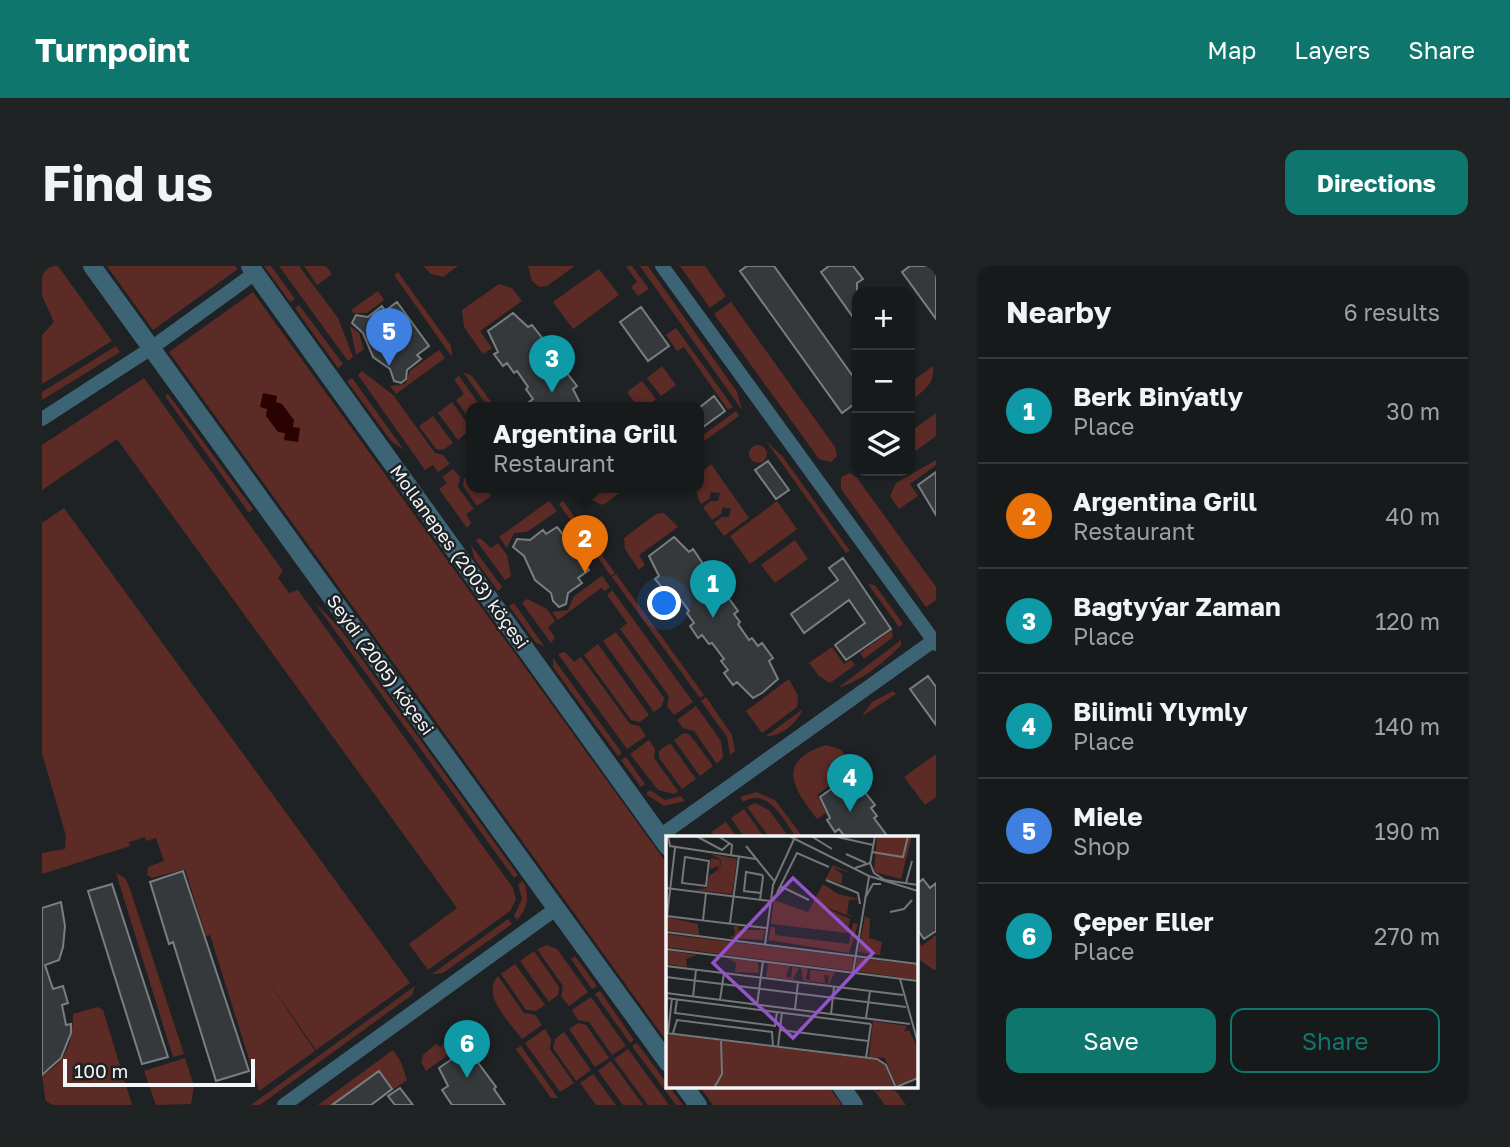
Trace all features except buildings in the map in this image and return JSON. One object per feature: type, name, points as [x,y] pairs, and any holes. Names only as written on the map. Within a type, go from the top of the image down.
[{"type":"street","name":"Seýdi (2005) köçesi","points":[[92,266],[666,1060]]},
{"type":"street","points":[[662,266],[935,643],[671,836]]},
{"type":"street","points":[[42,419],[150,349],[253,270]]},
{"type":"street","name":"Mollanepes (2003) köçesi","points":[[253,270],[664,841]]},
{"type":"street","points":[[285,1105],[556,908]]},
{"type":"street","points":[[685,1088],[698,1105]]},
{"type":"street","points":[[842,1088],[854,1105]]},
{"type":"shaded area","points":[[42,266],[58,266],[112,341],[42,384],[42,335],[54,322],[42,296]]},
{"type":"shaded area","points":[[107,266],[235,266],[238,269],[153,330]]},
{"type":"shaded area","points":[[264,266],[271,266],[295,299],[290,302]]},
{"type":"shaded area","points":[[279,266],[299,266],[338,318],[353,357],[348,361]]},
{"type":"shaded area","points":[[304,266],[326,266],[332,274],[317,285]]},
{"type":"shaded area","points":[[423,266],[458,266],[443,277],[431,274]]},
{"type":"shaded area","points":[[528,266],[575,266],[547,286],[539,287],[532,281]]},
{"type":"shaded area","points":[[626,266],[632,266],[649,289],[638,296],[631,287],[637,282]]},
{"type":"shaded area","points":[[640,266],[648,266],[737,392],[742,410]]},
{"type":"shaded area","points":[[680,266],[705,266],[726,296],[710,308]]},
{"type":"shaded area","points":[[599,269],[619,295],[573,329],[553,302]]},
{"type":"shaded area","points":[[398,272],[451,346],[452,357],[394,275]]},
{"type":"shaded area","points":[[499,284],[512,288],[522,301],[480,331],[492,348],[483,354],[464,327],[462,310]]},
{"type":"shaded area","points":[[378,291],[384,300],[367,313],[353,313],[351,310]]},
{"type":"shaded area","points":[[253,292],[666,862],[666,1040],[169,352]]},
{"type":"shaded area","points":[[731,302],[835,447],[837,456],[831,462],[819,459],[714,314]]},
{"type":"shaded area","points":[[299,305],[343,364],[338,368],[295,308]]},
{"type":"shaded area","points":[[350,326],[359,333],[364,349],[356,355]]},
{"type":"shaded area","points":[[676,328],[733,407],[728,410],[684,347],[677,351],[666,335]]},
{"type":"shaded area","points":[[116,346],[120,352],[42,400],[42,392]]},
{"type":"shaded area","points":[[439,350],[445,358],[396,394],[390,386],[405,384],[410,371]]},
{"type":"shaded area","points":[[662,366],[676,385],[661,396],[647,378]]},
{"type":"shaded area","points":[[933,366],[930,383],[915,397],[915,379]]},
{"type":"shaded area","points":[[362,371],[393,395],[435,453],[443,455],[450,464],[438,472],[433,465],[425,470],[358,375]]},
{"type":"shaded area","points":[[463,372],[472,376],[491,402],[484,402]]},
{"type":"shaded area","points":[[459,376],[477,402],[466,402],[466,414],[456,400],[464,394],[454,379]]},
{"type":"shaded area","points":[[144,378],[283,571],[278,578],[289,593],[298,590],[513,888],[516,900],[510,911],[428,970],[409,944],[457,908],[117,439],[42,490],[42,445]]},
{"type":"shaded area","points":[[352,378],[404,450],[391,441],[347,381]]},
{"type":"shaded area","points":[[642,381],[656,399],[652,402],[634,402],[627,392]]},
{"type":"shaded area","points":[[263,393],[277,396],[276,402],[282,404],[294,420],[293,427],[300,428],[298,442],[284,440],[285,433],[278,432],[266,416],[267,409],[260,407]]},
{"type":"shaded area","points":[[168,394],[253,509],[249,513],[165,396]]},
{"type":"shaded area","points":[[452,402],[466,422],[466,434],[458,440],[438,413]]},
{"type":"shaded area","points":[[736,411],[739,416],[704,441],[704,434]]},
{"type":"shaded area","points":[[936,413],[936,436],[915,451],[915,428]]},
{"type":"shaded area","points":[[433,416],[453,443],[443,450],[436,449],[419,426]]},
{"type":"shaded area","points":[[766,441],[783,457],[850,551],[846,553]]},
{"type":"shaded area","points":[[754,445],[762,445],[767,454],[765,461],[754,463],[749,458],[749,450]]},
{"type":"shaded area","points":[[936,460],[936,465],[910,484],[918,496],[899,509],[890,496],[896,483],[908,476],[915,476],[915,472]]},
{"type":"shaded area","points":[[711,464],[749,518],[724,536],[714,523],[722,517],[729,517],[731,509],[723,507],[721,514],[712,520],[703,507],[711,501],[718,501],[720,493],[711,492],[709,499],[701,504],[697,493],[704,493],[704,471]]},
{"type":"shaded area","points":[[453,469],[460,477],[458,487],[474,509],[466,514],[471,523],[467,528],[439,489],[447,483],[442,477]]},
{"type":"shaded area","points":[[850,473],[857,478],[936,587],[936,600],[926,607],[841,489],[841,477]]},
{"type":"shaded area","points":[[468,493],[489,493],[491,496],[477,506]]},
{"type":"shaded area","points":[[585,493],[619,493],[603,505],[591,500]]},
{"type":"shaded area","points":[[549,501],[557,511],[527,532],[514,533],[507,548],[499,537]]},
{"type":"shaded area","points":[[563,501],[615,573],[611,576],[559,504]]},
{"type":"shaded area","points":[[777,501],[797,529],[750,564],[730,536]]},
{"type":"shaded area","points":[[64,508],[410,983],[316,1050],[259,968],[315,1051],[259,1091],[210,935],[206,936],[185,869],[152,878],[147,875],[148,867],[164,861],[156,838],[146,841],[145,837],[129,842],[130,846],[42,874],[42,853],[65,849],[66,836],[42,753],[42,523]]},
{"type":"shaded area","points":[[664,513],[678,527],[639,555],[645,565],[639,570],[625,549],[624,538],[656,514]]},
{"type":"shaded area","points":[[480,538],[491,548],[498,543],[507,555],[511,576],[505,580],[476,540]]},
{"type":"shaded area","points":[[795,540],[808,559],[775,583],[761,565]]},
{"type":"shaded area","points":[[471,545],[502,587],[498,591],[474,558]]},
{"type":"shaded area","points":[[616,574],[704,695],[700,698],[612,577]]},
{"type":"shaded area","points":[[602,576],[610,587],[605,591],[601,588],[558,620],[552,612],[568,610],[574,596]]},
{"type":"shaded area","points":[[868,584],[875,585],[903,624],[899,627]]},
{"type":"shaded area","points":[[612,590],[693,702],[674,715],[667,706],[669,696],[620,629],[627,623],[607,595]]},
{"type":"shaded area","points":[[527,599],[547,609],[555,621],[548,627],[555,638],[551,643],[522,603]]},
{"type":"shaded area","points":[[315,603],[338,626],[518,875],[514,878]]},
{"type":"shaded area","points":[[514,603],[544,646],[536,643],[509,606]]},
{"type":"shaded area","points":[[892,630],[893,637],[864,659],[860,653]]},
{"type":"shaded area","points":[[616,632],[664,698],[662,706],[654,712],[603,641]]},
{"type":"shaded area","points":[[901,640],[901,645],[880,664],[864,676],[839,687]]},
{"type":"shaded area","points":[[598,644],[649,715],[640,722],[631,720],[584,655]]},
{"type":"shaded area","points":[[832,647],[844,664],[851,660],[855,665],[830,683],[819,676],[809,663]]},
{"type":"shaded area","points":[[565,652],[574,662],[581,657],[630,724],[639,726],[646,736],[627,749],[558,654]]},
{"type":"shaded area","points":[[553,658],[622,753],[618,756],[553,667]]},
{"type":"shaded area","points":[[789,679],[798,696],[797,707],[762,733],[746,711]]},
{"type":"shaded area","points":[[893,691],[896,694],[862,716],[872,702]]},
{"type":"shaded area","points":[[706,697],[732,735],[735,751],[730,755],[727,737],[701,701]]},
{"type":"shaded area","points":[[696,706],[721,741],[723,757],[717,764],[694,731],[683,728],[677,720]]},
{"type":"shaded area","points":[[803,709],[788,728],[766,736]]},
{"type":"shaded area","points":[[684,733],[690,735],[713,766],[700,776],[674,740]]},
{"type":"shaded area","points":[[649,740],[655,749],[654,758],[678,791],[674,794],[658,790],[630,754]]},
{"type":"shaded area","points":[[670,743],[696,779],[682,789],[659,758],[659,751]]},
{"type":"shaded area","points":[[826,745],[840,749],[855,767],[817,795],[826,813],[817,819],[796,787],[794,768],[799,760],[810,752]]},
{"type":"shaded area","points":[[936,754],[936,797],[925,805],[904,777]]},
{"type":"shaded area","points":[[626,757],[645,784],[641,787],[621,760]]},
{"type":"shaded area","points":[[650,790],[665,800],[681,796],[685,801],[664,806],[646,794]]},
{"type":"shaded area","points":[[756,792],[775,800],[802,836],[795,836],[768,802],[752,798],[743,802],[740,797]]},
{"type":"shaded area","points":[[755,803],[769,810],[788,836],[768,836],[747,807]]},
{"type":"shaded area","points":[[744,809],[763,836],[743,836],[731,818]]},
{"type":"shaded area","points":[[726,822],[736,836],[714,836],[711,832]]},
{"type":"shaded area","points":[[116,873],[125,878],[129,886],[184,1054],[173,1057]]},
{"type":"shaded area","points":[[523,881],[527,901],[517,920],[514,916],[522,899],[518,884]]},
{"type":"shaded area","points":[[508,919],[512,924],[443,973],[432,974]]},
{"type":"shaded area","points":[[936,935],[936,970],[918,959],[918,940],[922,946]]},
{"type":"shaded area","points":[[547,945],[557,949],[588,992],[569,1006],[561,996],[563,986],[537,949]]},
{"type":"shaded area","points":[[534,951],[559,987],[558,995],[549,1002],[520,961]]},
{"type":"shaded area","points":[[575,956],[597,986],[592,989],[571,959]]},
{"type":"shaded area","points":[[515,964],[545,1005],[536,1011],[526,1010],[501,974]]},
{"type":"shaded area","points":[[498,976],[524,1013],[535,1015],[542,1025],[522,1039],[495,1000],[493,984]]},
{"type":"shaded area","points":[[415,986],[412,995],[260,1105],[251,1105]]},
{"type":"shaded area","points":[[600,991],[634,1040],[630,1043],[595,994]]},
{"type":"shaded area","points":[[591,997],[626,1046],[612,1055],[589,1022],[578,1020],[572,1010]]},
{"type":"shaded area","points":[[97,1007],[103,1010],[132,1105],[46,1105],[42,1075],[57,1064],[67,1050],[72,1033],[73,1014]]},
{"type":"shaded area","points":[[578,1023],[586,1025],[609,1058],[595,1067],[569,1029]]},
{"type":"shaded area","points":[[465,1025],[472,1026],[478,1033],[426,1071],[421,1062],[423,1055],[436,1044],[440,1047],[446,1042],[444,1038]]},
{"type":"shaded area","points":[[545,1029],[551,1039],[550,1049],[574,1083],[560,1092],[525,1043]]},
{"type":"shaded area","points":[[564,1032],[591,1070],[576,1081],[553,1048],[555,1039]]},
{"type":"shaded area","points":[[637,1043],[666,1082],[666,1088],[670,1088],[683,1105],[676,1105],[632,1046]]},
{"type":"shaded area","points":[[521,1046],[558,1098],[551,1098],[516,1049]]},
{"type":"shaded area","points":[[628,1049],[669,1105],[648,1105],[614,1059]]},
{"type":"shaded area","points":[[393,1050],[401,1062],[407,1080],[375,1103],[372,1099],[390,1086],[379,1071],[332,1105],[318,1105]]},
{"type":"shaded area","points":[[185,1058],[194,1086],[191,1104],[156,1105],[144,1071]]},
{"type":"shaded area","points":[[611,1061],[643,1105],[623,1105],[598,1071]]},
{"type":"shaded area","points":[[593,1074],[616,1105],[596,1105],[580,1083]]},
{"type":"shaded area","points":[[700,1088],[829,1088],[842,1105],[713,1105]]},
{"type":"shaded area","points":[[872,1088],[878,1092],[883,1089],[896,1091],[906,1105],[885,1105]]},
{"type":"place","name":"Miele","points":[[389,366]]},
{"type":"place","name":"Bagtyýar Zaman","points":[[552,393]]},
{"type":"place","name":"Argentina Grill","points":[[585,573]]},
{"type":"place","name":"Berk Binýatly","points":[[713,618]]},
{"type":"place","name":"Bilimli Ylymly","points":[[850,812]]},
{"type":"place","name":"Çeper Eller","points":[[467,1078]]}]
